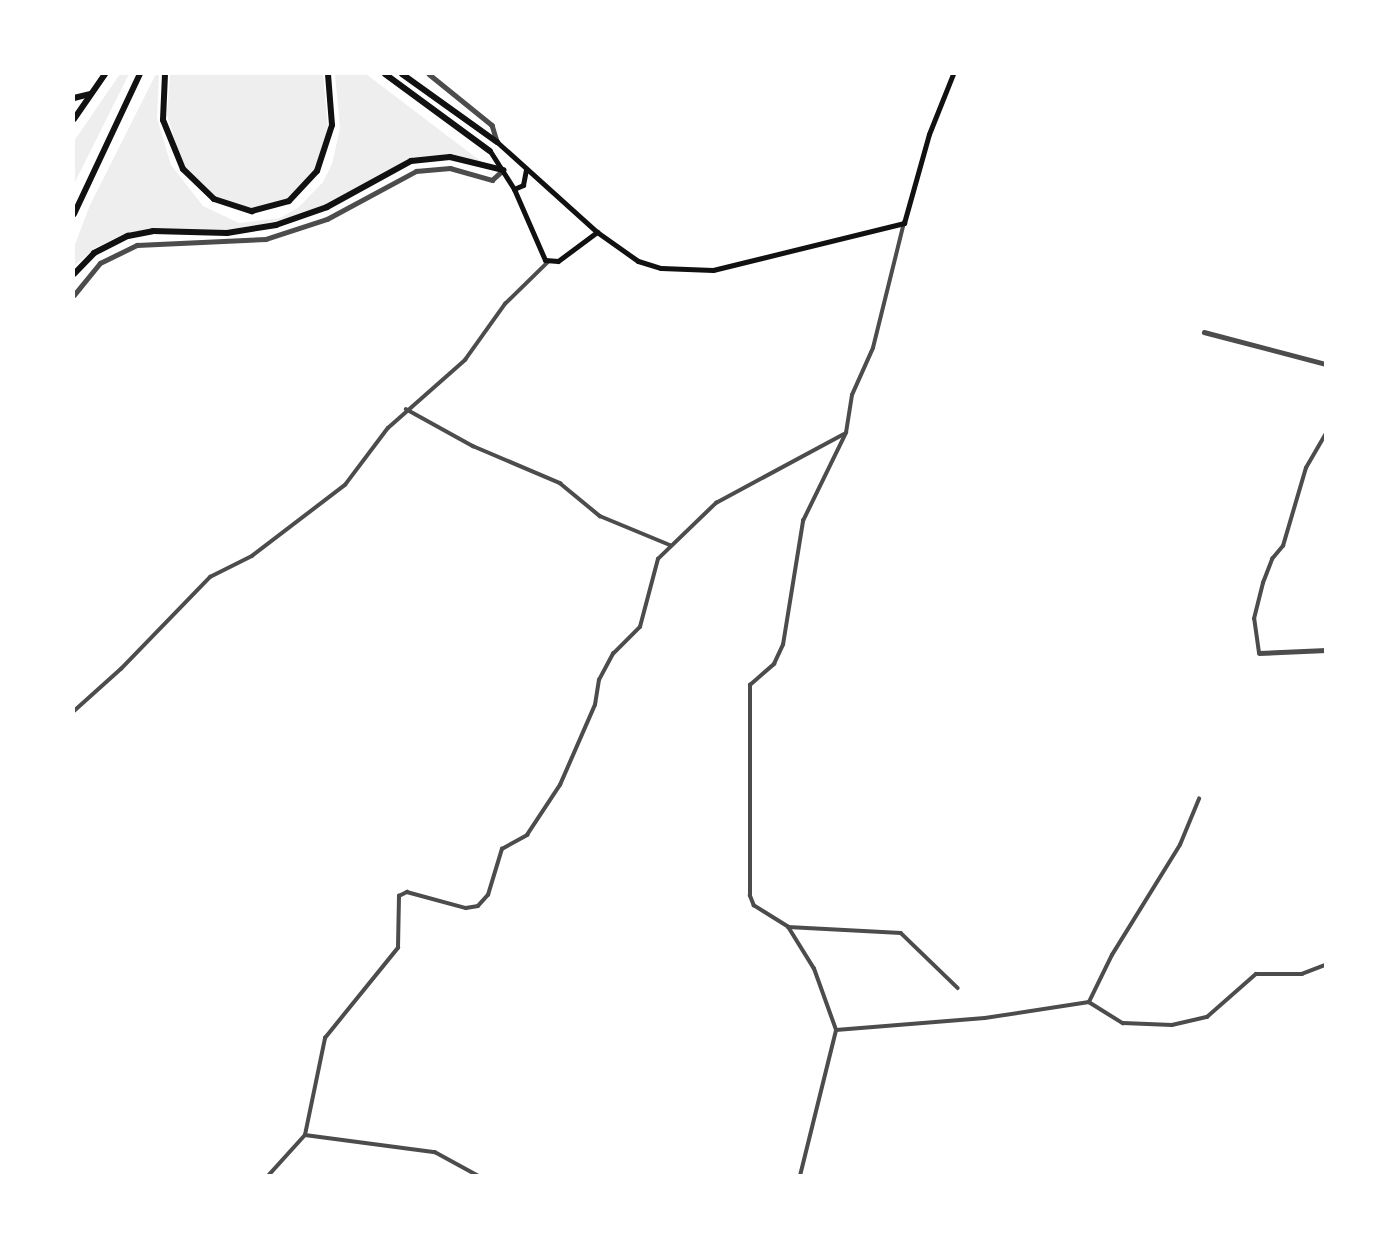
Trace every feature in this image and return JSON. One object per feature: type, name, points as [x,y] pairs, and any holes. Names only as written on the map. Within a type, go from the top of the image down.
[{"type":"highway","points":[[74,119],[104,74]]},
{"type":"highway","points":[[74,215],[139,74]]},
{"type":"highway","points":[[165,74],[163,120],[183,169],[214,199],[253,211],[289,201],[317,171],[332,125],[328,74]]},
{"type":"highway","points":[[386,74],[490,151]]},
{"type":"highway","points":[[402,74],[497,142]]},
{"type":"highway","points":[[74,98],[90,94]]},
{"type":"highway","points":[[74,274],[94,253],[128,236],[153,231],[227,233],[276,225],[333,204],[411,161],[450,157],[503,170]]},
{"type":"main road","points":[[497,142],[597,232],[638,261],[662,268],[713,270],[904,223],[929,134],[953,74]]},
{"type":"main road","points":[[490,151],[514,190],[542,258],[549,262],[561,259],[597,232]]},
{"type":"main road","points":[[514,190],[523,185],[526,169]]},
{"type":"street","points":[[429,74],[492,125],[497,142]]},
{"type":"street","points":[[74,295],[100,263],[137,245],[266,239],[327,219],[416,171],[450,168],[492,180],[503,170]]},
{"type":"street","points":[[800,1175],[836,1030],[814,969],[788,927],[754,906],[750,896],[750,685],[774,664],[783,645],[803,521],[846,433],[852,395],[873,348],[904,223]]},
{"type":"street","points":[[74,711],[121,669],[209,577],[252,556],[345,485],[406,409],[465,360],[505,304],[549,262]]},
{"type":"street","points":[[1204,332],[1325,364]]},
{"type":"street","points":[[406,409],[474,446],[560,483],[600,516],[670,545]]},
{"type":"street","points":[[268,1175],[304,1135],[325,1038],[398,948],[399,896],[407,892],[466,908],[478,906],[488,895],[502,849],[527,835],[560,785],[595,705],[599,680],[613,654],[640,627],[658,559],[716,503],[846,433]]},
{"type":"street","points":[[1325,434],[1306,468],[1283,546],[1272,559],[1254,619],[1259,653],[1325,650]]},
{"type":"street","points":[[1090,1002],[1112,955],[1180,845],[1199,799]]},
{"type":"street","points":[[788,927],[901,933],[958,988]]},
{"type":"street","points":[[836,1030],[985,1018],[1090,1002],[1111,1017],[1135,1026],[1187,1023],[1217,1011],[1256,974],[1302,974],[1325,965]]},
{"type":"street","points":[[304,1135],[435,1152],[479,1175]]},
{"type":"shaded area","points":[[120,74],[129,74],[74,184],[74,141]]},
{"type":"shaded area","points":[[156,74],[159,74],[157,118],[171,165],[203,206],[239,223],[280,218],[299,207],[323,182],[332,164],[340,128],[335,74],[366,74],[487,166],[450,157],[407,160],[344,199],[304,216],[238,232],[154,230],[122,235],[95,248],[74,266],[74,247],[90,205]]},
{"type":"shaded area","points":[[170,74],[323,74],[328,129],[313,174],[294,197],[261,211],[224,205],[194,179],[181,160],[167,115]]}]
